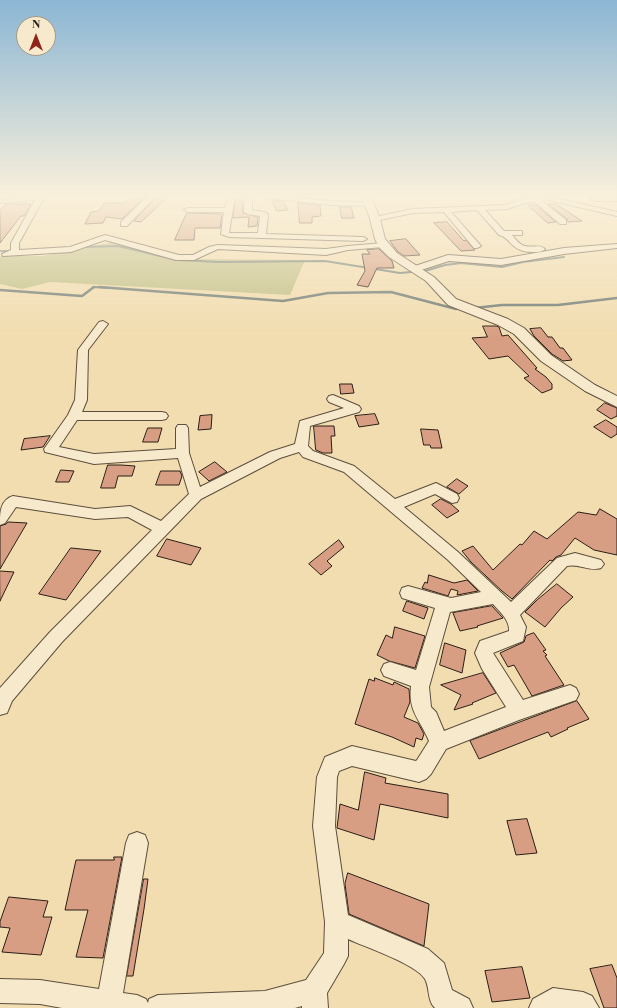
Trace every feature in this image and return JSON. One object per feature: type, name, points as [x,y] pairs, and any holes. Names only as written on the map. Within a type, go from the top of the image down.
[{"type":"street","points":[[14,253],[15,243]]},
{"type":"street","points":[[4,254],[70,249],[87,243]]},
{"type":"street","points":[[126,243],[179,258],[196,258],[210,249],[218,247],[326,252],[375,243]]},
{"type":"street","points":[[382,243],[393,255],[430,279],[452,302],[503,322],[519,331],[546,358],[590,388],[617,402]]},
{"type":"street","points":[[515,243],[525,250],[541,249],[554,253]]},
{"type":"street","points":[[415,270],[448,258],[501,262],[611,243]]},
{"type":"street","points":[[103,324],[83,350],[81,400],[74,416],[50,449],[94,459],[183,453]]},
{"type":"street","points":[[301,447],[304,424],[355,410],[333,399]]},
{"type":"street","points":[[74,416],[162,416]]},
{"type":"street","points":[[182,428],[183,453],[196,495]]},
{"type":"street","points":[[0,706],[6,695],[56,637],[196,495],[274,455],[301,447]]},
{"type":"street","points":[[301,447],[308,454],[349,469],[453,556],[496,596],[511,613],[518,627],[517,636],[486,647],[484,653],[519,711]]},
{"type":"street","points":[[393,506],[436,488],[452,498]]},
{"type":"street","points":[[0,519],[13,501],[95,514],[130,511],[163,529]]},
{"type":"street","points":[[511,613],[562,562],[571,558],[583,559],[596,564]]},
{"type":"street","points":[[408,593],[444,604],[459,604],[496,596]]},
{"type":"street","points":[[439,742],[429,719],[422,711],[420,699],[422,681],[444,604]]},
{"type":"street","points":[[390,670],[422,681]]},
{"type":"street","points":[[158,1008],[266,1004],[315,999],[336,956],[337,922],[324,826],[327,777],[332,764],[352,756],[419,772],[424,767],[439,742],[519,711],[570,694]]},
{"type":"street","points":[[109,1003],[137,843]]},
{"type":"street","points":[[337,922],[419,958],[435,972],[442,998],[460,1008]]},
{"type":"street","points":[[0,991],[40,992],[137,1008]]},
{"type":"street","points":[[542,1008],[553,1000],[583,1005],[586,1008]]},
{"type":"shaded area","points":[[108,243],[118,243],[198,259],[305,260],[290,295],[50,282],[22,289],[0,284],[0,256],[44,256]]},
{"type":"building","points":[[391,243],[410,243],[420,255],[404,256],[398,252]]},
{"type":"building","points":[[453,243],[469,243],[475,250],[461,251]]},
{"type":"building","points":[[379,249],[392,261],[394,268],[377,268],[368,287],[357,285],[365,271],[362,254],[370,254],[367,250]]},
{"type":"building","points":[[483,326],[499,327],[502,336],[508,335],[537,368],[535,369],[546,377],[552,384],[552,389],[542,393],[524,378],[529,376],[508,356],[489,359],[472,338],[487,337]]},
{"type":"building","points":[[541,328],[548,337],[552,337],[560,348],[563,348],[572,360],[563,361],[552,354],[534,336],[530,329]]},
{"type":"building","points":[[340,384],[352,384],[354,393],[341,394]]},
{"type":"building","points":[[605,403],[617,408],[617,416],[611,419],[597,410]]},
{"type":"building","points":[[375,414],[379,424],[359,427],[355,416]]},
{"type":"building","points":[[212,415],[211,429],[198,430],[200,416]]},
{"type":"building","points":[[606,420],[617,427],[617,434],[611,438],[594,427]]},
{"type":"building","points":[[314,426],[334,426],[335,436],[331,436],[332,453],[323,453],[316,450]]},
{"type":"building","points":[[148,428],[162,428],[158,442],[143,442]]},
{"type":"building","points":[[421,429],[438,430],[442,448],[431,448],[430,445],[424,445]]},
{"type":"building","points":[[50,436],[43,447],[21,450],[24,439]]},
{"type":"building","points":[[215,462],[227,472],[209,481],[199,472]]},
{"type":"building","points":[[108,465],[135,466],[132,476],[118,476],[115,488],[101,488]]},
{"type":"building","points":[[61,470],[74,471],[69,482],[56,482]]},
{"type":"building","points":[[161,471],[180,471],[182,476],[179,485],[156,485]]},
{"type":"building","points":[[457,479],[468,486],[459,494],[447,487]]},
{"type":"building","points":[[441,499],[451,504],[459,511],[447,518],[432,505]]},
{"type":"building","points":[[600,509],[617,519],[617,555],[594,550],[575,538],[561,555],[552,561],[550,560],[512,599],[471,562],[462,551],[473,546],[493,570],[520,544],[522,545],[534,531],[547,539],[578,512],[596,515]]},
{"type":"building","points":[[8,522],[27,523],[0,569],[0,526]]},
{"type":"building","points":[[167,539],[201,548],[191,565],[157,556]]},
{"type":"building","points":[[339,540],[344,547],[327,561],[332,566],[321,575],[309,564]]},
{"type":"building","points":[[71,548],[101,551],[66,600],[39,594]]},
{"type":"building","points":[[0,571],[14,572],[0,601]]},
{"type":"building","points":[[429,575],[454,583],[467,580],[478,591],[457,595],[458,591],[451,589],[448,596],[422,588],[425,582],[427,583]]},
{"type":"building","points":[[557,584],[573,597],[561,608],[545,627],[525,612]]},
{"type":"building","points":[[407,601],[428,608],[424,619],[403,611]]},
{"type":"building","points":[[492,606],[503,618],[477,626],[478,627],[460,631],[453,613]]},
{"type":"building","points":[[395,627],[425,636],[415,668],[389,661],[377,655],[386,635],[392,638]]},
{"type":"building","points":[[534,633],[546,650],[543,651],[547,655],[545,656],[564,685],[532,696],[514,665],[508,667],[500,653],[524,642],[526,636]]},
{"type":"building","points":[[445,643],[466,650],[462,673],[440,665]]},
{"type":"building","points":[[483,673],[496,693],[472,703],[473,704],[454,710],[461,695],[441,685]]},
{"type":"building","points":[[375,678],[393,685],[394,682],[409,689],[410,702],[404,717],[418,723],[424,734],[422,740],[416,738],[414,747],[392,737],[355,724],[369,679],[374,681]]},
{"type":"building","points":[[577,701],[589,719],[567,728],[568,729],[551,737],[548,732],[479,759],[470,741]]},
{"type":"building","points":[[365,772],[386,778],[385,783],[448,794],[448,818],[380,804],[374,840],[337,828],[340,804],[358,810]]},
{"type":"building","points":[[527,819],[537,853],[516,855],[507,821]]},
{"type":"building","points":[[114,857],[122,857],[103,958],[76,957],[88,910],[65,910],[76,860],[114,860]]},
{"type":"building","points":[[348,873],[429,904],[424,946],[349,914],[345,884]]},
{"type":"building","points":[[144,879],[148,879],[133,976],[127,976]]},
{"type":"building","points":[[9,897],[48,901],[43,917],[52,917],[41,955],[2,952],[10,928],[0,927],[0,922]]},
{"type":"building","points":[[612,965],[617,978],[617,1008],[604,1008],[590,969]]},
{"type":"building","points":[[522,967],[530,998],[492,1002],[485,971]]},
{"type":"waterway","points":[[83,247],[118,246],[177,260],[220,262],[325,261],[400,273],[411,272]]},
{"type":"waterway","points":[[0,251],[9,251]]},
{"type":"waterway","points":[[425,271],[445,265],[461,263],[502,267],[523,262],[564,257]]},
{"type":"waterway","points":[[0,290],[82,296],[94,287]]},
{"type":"waterway","points":[[94,287],[112,288]]},
{"type":"waterway","points":[[99,287],[283,301],[328,293],[391,292],[456,309]]},
{"type":"waterway","points":[[474,308],[502,305],[558,305],[617,298]]}]
